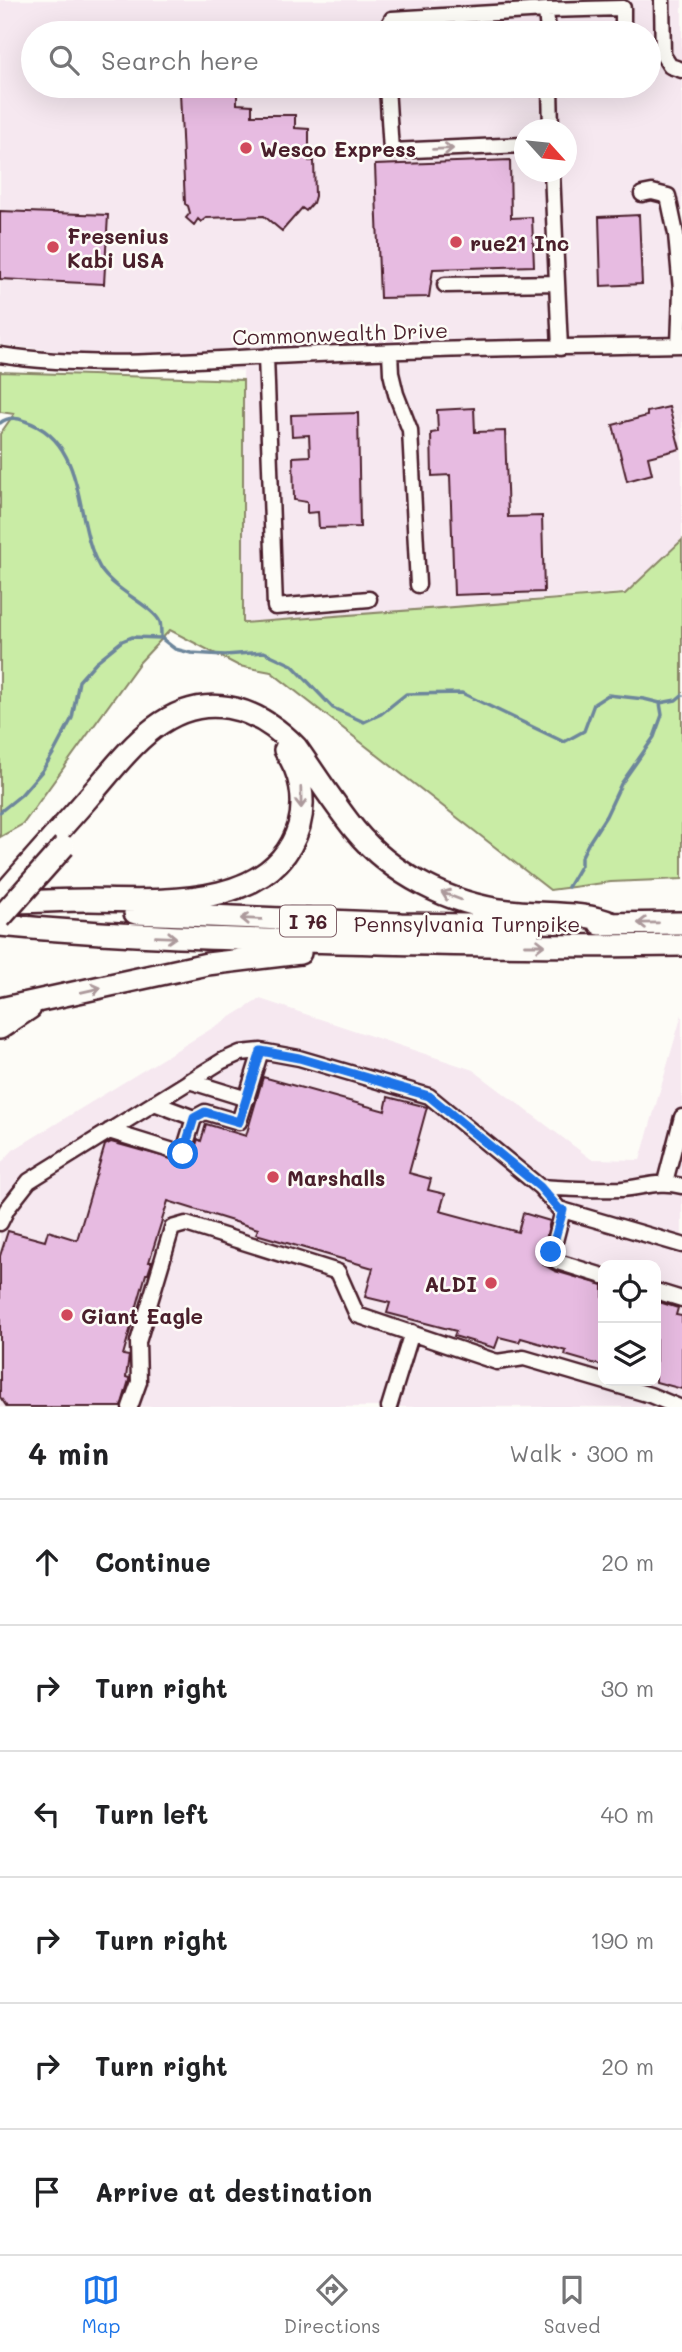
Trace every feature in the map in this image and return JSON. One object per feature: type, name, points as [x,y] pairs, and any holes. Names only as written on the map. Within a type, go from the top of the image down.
[{"type":"highway","points":[[57,843],[140,740],[153,729],[169,717],[188,710],[202,706],[227,706],[251,713],[285,736],[296,747],[355,830],[372,848],[432,889],[471,904],[502,911],[593,917],[613,924]]},
{"type":"highway","points":[[209,717],[250,723],[263,730],[283,748],[296,769],[302,802],[301,820],[295,838],[276,866],[248,884],[177,900],[1,905],[155,739],[181,723],[209,717]]},
{"type":"highway","name":"Pennsylvania Turnpike","points":[[1,905],[258,920],[517,926],[682,923]]},
{"type":"highway","name":"Pennsylvania Turnpike","points":[[0,925],[83,933],[442,945],[682,945]]},
{"type":"highway","points":[[0,1009],[228,960],[442,945]]},
{"type":"highway","points":[[0,1028],[41,1001]]},
{"type":"street","points":[[662,0],[663,55],[670,66],[682,70]]},
{"type":"street","points":[[391,21],[546,10],[623,8],[623,21]]},
{"type":"street","points":[[546,10],[547,21]]},
{"type":"street","points":[[388,98],[391,151],[514,145]]},
{"type":"street","points":[[550,98],[551,119]]},
{"type":"street","points":[[552,182],[560,348]]},
{"type":"street","points":[[642,194],[652,192],[668,197],[676,234],[681,290],[680,345]]},
{"type":"street","points":[[445,285],[557,283]]},
{"type":"street","name":"Commonwealth Drive","points":[[0,355],[34,360],[157,362],[266,356],[680,345]]},
{"type":"street","points":[[390,352],[396,394],[410,430],[418,585]]},
{"type":"street","points":[[266,356],[275,607],[369,599]]},
{"type":"street","points":[[109,1131],[183,1154],[194,1118],[205,1112],[239,1122],[261,1051]]},
{"type":"street","points":[[0,1223],[7,1209],[29,1181],[222,1061],[240,1053],[261,1051],[299,1058],[429,1096],[540,1187],[559,1209],[682,1245]]},
{"type":"street","points":[[189,1081],[247,1099]]},
{"type":"street","points":[[155,1103],[194,1118]]},
{"type":"street","points":[[665,1182],[682,1117]]},
{"type":"street","points":[[540,1187],[587,1190],[665,1182],[682,1186]]},
{"type":"street","points":[[563,1210],[551,1256],[558,1262],[598,1274]]},
{"type":"street","points":[[130,1407],[139,1382],[138,1342],[172,1227],[186,1224],[338,1272],[357,1315],[497,1362],[524,1358],[650,1395],[679,1407]]},
{"type":"street","points":[[661,1293],[682,1299]]},
{"type":"street","points":[[389,1407],[412,1332]]},
{"type":"shaded area","points":[[0,0],[682,0],[682,539],[627,592],[242,623],[243,371],[0,345]]},
{"type":"shaded area","points":[[260,999],[473,1070],[591,1159],[640,1160],[682,1014],[682,1407],[0,1407],[2,1162],[13,1150]]},
{"type":"green space","points":[[0,372],[243,380],[243,623],[625,594],[682,540],[682,879],[611,882],[550,890],[271,672],[239,666],[170,630],[140,662],[23,824],[0,837],[0,434],[14,414],[0,412]]},
{"type":"building","name":"Wesco Express","points":[[180,98],[237,98],[237,104],[252,105],[252,115],[295,115],[295,128],[309,129],[309,161],[314,161],[315,196],[306,211],[302,208],[282,231],[264,216],[206,218],[201,222],[198,219],[194,225],[186,218],[190,213],[185,204]]},
{"type":"building","name":"rue21 Inc","points":[[510,160],[511,218],[532,217],[534,266],[433,269],[429,297],[380,298],[375,165]]},
{"type":"building","name":"Fresenius Kabi USA","points":[[0,211],[108,215],[104,284],[0,279]]},
{"type":"building","points":[[639,215],[642,284],[601,286],[599,217]]},
{"type":"building","points":[[669,407],[680,449],[648,457],[652,474],[627,481],[613,425]]},
{"type":"building","points":[[474,408],[475,432],[505,431],[508,517],[542,516],[544,592],[454,595],[450,475],[432,476],[431,433],[438,432],[437,410]]},
{"type":"building","points":[[358,413],[360,527],[319,528],[318,512],[307,513],[307,502],[294,500],[293,457],[310,456],[309,435],[292,436],[291,415]]},
{"type":"building","points":[[263,1077],[385,1111],[388,1097],[427,1107],[409,1173],[431,1179],[428,1190],[445,1194],[440,1211],[518,1232],[523,1213],[550,1221],[542,1264],[555,1271],[598,1284],[598,1365],[565,1355],[566,1351],[521,1338],[519,1342],[499,1337],[495,1348],[454,1336],[456,1331],[387,1313],[390,1303],[365,1297],[373,1268],[256,1234],[258,1229],[168,1201],[123,1355],[129,1356],[126,1377],[129,1380],[121,1407],[7,1407],[0,1397],[0,1256],[8,1231],[45,1241],[48,1231],[77,1240],[105,1145],[111,1142],[186,1163],[192,1157],[198,1139],[201,1141],[206,1124],[246,1136]]},
{"type":"building","points":[[661,1303],[678,1308],[676,1315],[682,1316],[682,1389],[661,1383]]},
{"type":"waterway","points":[[0,423],[15,418],[22,420],[45,431],[60,446],[70,465],[86,529],[100,568],[114,583],[156,616],[160,622],[161,638]]},
{"type":"waterway","points":[[0,812],[21,795],[54,752],[72,718],[79,681],[96,662],[122,641],[132,637],[161,638],[175,649],[191,653],[225,655],[264,652],[292,665],[333,708],[364,722],[381,714],[406,694],[462,693],[564,742],[584,731],[594,704],[608,695],[660,703],[676,700],[682,695]]},
{"type":"waterway","points":[[568,887],[621,784],[654,737],[662,715],[660,703]]},
{"type":"place","name":"Wesco Express","points":[[246,148]]},
{"type":"place","name":"rue21 Inc","points":[[456,242]]},
{"type":"place","name":"Fresenius Kabi USA","points":[[53,247]]},
{"type":"place","name":"Marshalls","points":[[273,1177]]},
{"type":"place","name":"ALDI","points":[[491,1283]]},
{"type":"place","name":"Giant Eagle","points":[[67,1315]]},
{"type":"route","points":[[183,1154],[194,1118],[205,1112],[239,1122],[261,1051],[299,1058],[429,1096],[540,1187],[559,1209],[563,1210],[551,1252]]}]
